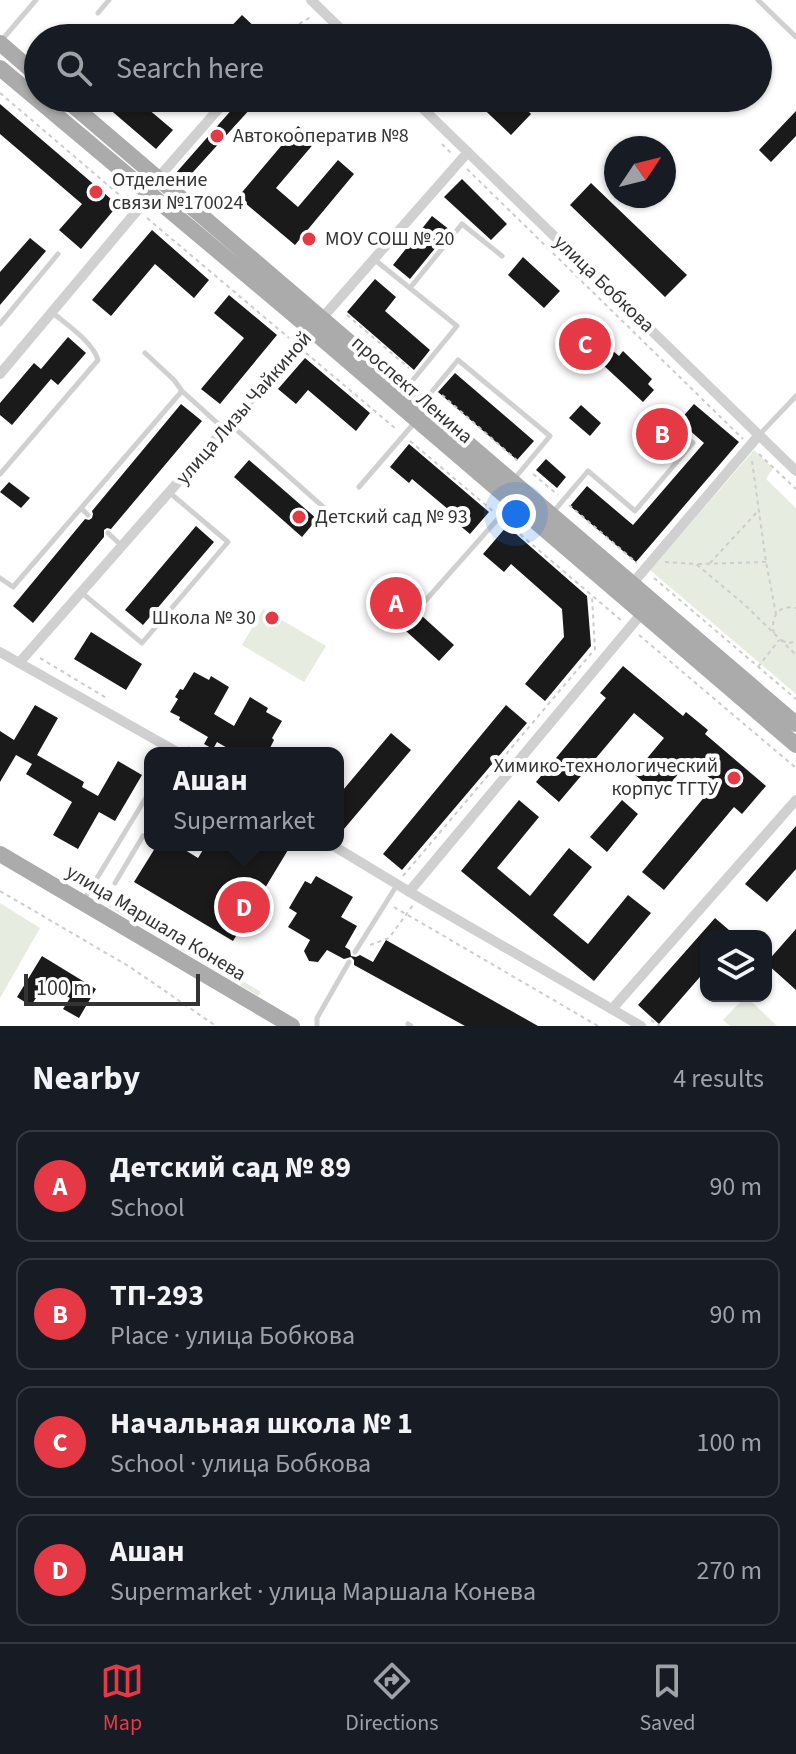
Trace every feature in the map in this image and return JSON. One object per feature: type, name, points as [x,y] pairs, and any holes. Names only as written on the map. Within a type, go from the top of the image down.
[{"type":"main road","points":[[0,43],[24,64]]},
{"type":"main road","name":"проспект Ленина","points":[[0,68],[24,86]]},
{"type":"main road","name":"проспект Ленина","points":[[59,112],[159,187]]},
{"type":"main road","name":"проспект Ленина","points":[[79,112],[159,187],[317,325],[419,412],[512,482],[796,724]]},
{"type":"main road","name":"проспект Ленина","points":[[317,325],[405,390],[419,412],[512,502],[796,745]]},
{"type":"main road","points":[[612,587],[624,589],[632,584]]},
{"type":"main road","points":[[642,613],[649,607],[659,607]]},
{"type":"main road","name":"улица Маршала Конева","points":[[0,854],[292,1026]]},
{"type":"street","points":[[311,0],[336,24]]},
{"type":"street","points":[[0,374],[159,187],[217,112]]},
{"type":"street","name":"улица Бобкова","points":[[418,112],[796,471]]},
{"type":"street","name":"улица Лизы Чайкиной","points":[[19,663],[464,157]]},
{"type":"street","points":[[632,584],[759,435]]},
{"type":"street","points":[[414,895],[642,613]]},
{"type":"street","points":[[0,652],[167,747]]},
{"type":"street","points":[[612,1009],[796,800]]},
{"type":"street","points":[[344,851],[400,880],[414,895],[641,1026]]},
{"type":"lane","points":[[0,43],[36,0]]},
{"type":"lane","points":[[98,13],[109,0]]},
{"type":"lane","points":[[758,0],[796,37]]},
{"type":"lane","points":[[410,288],[462,224],[502,256]]},
{"type":"lane","points":[[0,324],[58,254]]},
{"type":"lane","points":[[374,259],[457,326],[405,390]]},
{"type":"lane","points":[[0,474],[98,360],[89,344],[52,312]]},
{"type":"lane","points":[[145,353],[182,391],[330,513]]},
{"type":"lane","points":[[359,487],[403,435],[458,360],[550,436],[512,482]]},
{"type":"lane","points":[[0,578],[13,587],[182,391]]},
{"type":"lane","points":[[759,435],[796,396]]},
{"type":"lane","points":[[551,515],[588,471],[635,511],[693,443],[674,427]]},
{"type":"lane","points":[[82,593],[142,643],[228,542],[170,493]]},
{"type":"lane","points":[[425,601],[512,502]]},
{"type":"lane","points":[[81,508],[88,515]]},
{"type":"lane","points":[[108,533],[123,547]]},
{"type":"lane","points":[[83,902],[144,801]]},
{"type":"lane","points":[[115,883],[144,836]]},
{"type":"lane","points":[[355,952],[400,880]]},
{"type":"lane","points":[[317,1026],[317,1018],[349,962]]},
{"type":"path","points":[[300,24],[321,10]]},
{"type":"path","points":[[438,140],[464,157],[796,489]]},
{"type":"path","points":[[347,315],[418,375]]},
{"type":"path","points":[[286,336],[290,331]]},
{"type":"path","points":[[302,350],[796,768]]},
{"type":"path","points":[[311,357],[315,352]]},
{"type":"path","points":[[434,389],[563,500],[648,566],[796,699]]},
{"type":"path","points":[[750,446],[776,614],[773,631],[787,643],[796,642]]},
{"type":"path","points":[[710,563],[759,510]]},
{"type":"path","points":[[648,566],[766,562]]},
{"type":"path","points":[[696,564],[745,605],[796,655]]},
{"type":"path","points":[[400,880],[595,649],[592,596]]},
{"type":"path","points":[[776,614],[785,607],[796,608]]},
{"type":"path","points":[[758,667],[779,639]]},
{"type":"path","points":[[0,891],[130,967],[216,1026]]},
{"type":"path","points":[[360,943],[372,945],[389,938],[406,914],[414,895]]},
{"type":"path","points":[[386,903],[598,1026]]},
{"type":"shaded area","points":[[754,450],[773,468],[766,479],[796,508],[796,694],[650,570]]},
{"type":"shaded area","points":[[263,609],[326,646],[304,682],[242,645]]},
{"type":"shaded area","points":[[99,894],[261,992],[258,996],[99,901]]},
{"type":"shaded area","points":[[0,903],[40,928],[0,998]]},
{"type":"shaded area","points":[[740,1002],[752,1002],[777,1026],[730,1026],[723,1020]]},
{"type":"building","points":[[242,15],[252,24],[233,24]]},
{"type":"building","points":[[0,104],[118,205],[81,249],[59,230],[82,204],[0,134]]},
{"type":"building","points":[[796,111],[796,136],[771,162],[759,150]]},
{"type":"building","points":[[113,112],[152,112],[173,130],[156,149]]},
{"type":"building","name":"Автокооператив №8","points":[[230,112],[247,112],[184,182],[175,174]]},
{"type":"building","points":[[487,112],[529,112],[531,114],[511,135]]},
{"type":"building","points":[[298,126],[316,141],[276,188],[298,207],[338,160],[354,174],[295,245],[238,197]]},
{"type":"building","points":[[462,179],[507,224],[491,240],[444,197]]},
{"type":"building","points":[[591,183],[604,195],[604,208],[617,208],[687,275],[665,297],[570,205]]},
{"type":"building","points":[[432,216],[450,230],[410,279],[393,265]]},
{"type":"building","points":[[152,230],[209,280],[194,298],[155,264],[111,316],[92,300]]},
{"type":"building","points":[[30,238],[46,251],[0,305],[0,272]]},
{"type":"building","points":[[523,257],[560,291],[544,308],[508,275]]},
{"type":"building","points":[[375,279],[396,297],[385,311],[430,350],[414,370],[347,312]]},
{"type":"building","points":[[229,295],[277,335],[220,404],[201,389],[244,338],[214,313]]},
{"type":"building","points":[[68,337],[86,353],[58,385],[51,379],[12,425],[0,415],[0,403],[34,363],[41,369]]},
{"type":"building","points":[[613,351],[619,356],[623,351],[652,379],[648,384],[654,390],[643,402],[601,363]]},
{"type":"building","points":[[305,358],[370,413],[356,431],[308,390],[296,404],[278,389]]},
{"type":"building","points":[[455,373],[534,441],[517,460],[438,392]]},
{"type":"building","points":[[181,404],[202,421],[111,529],[104,530],[104,537],[33,623],[13,606],[85,519],[92,518],[92,511]]},
{"type":"building","points":[[694,404],[739,442],[636,562],[570,506],[587,486],[633,525],[704,443],[679,421]]},
{"type":"building","points":[[581,405],[601,423],[590,436],[569,418]]},
{"type":"building","points":[[409,444],[489,512],[470,534],[452,519],[455,515],[412,479],[409,483],[390,467]]},
{"type":"building","points":[[546,459],[566,477],[557,488],[536,470]]},
{"type":"building","points":[[249,460],[317,519],[302,537],[234,477]]},
{"type":"building","points":[[9,482],[30,498],[21,508],[0,492]]},
{"type":"building","points":[[196,526],[214,542],[143,625],[125,610]]},
{"type":"building","points":[[507,526],[587,596],[591,646],[545,701],[525,684],[564,637],[562,609],[511,564],[504,572],[483,554]]},
{"type":"building","points":[[389,586],[454,645],[439,661],[374,602]]},
{"type":"building","points":[[91,632],[142,664],[126,690],[74,659]]},
{"type":"building","name":"Химико-технологический корпус ТГТУ","points":[[623,666],[683,716],[686,712],[708,730],[705,734],[766,786],[742,814],[734,807],[664,890],[642,872],[716,783],[689,761],[660,796],[634,774],[664,738],[634,713],[559,802],[536,782],[606,698],[600,693]]},
{"type":"building","points":[[194,672],[209,680],[211,676],[229,687],[214,714],[234,726],[250,697],[268,708],[266,712],[282,721],[270,747],[226,747],[217,742],[214,747],[209,747],[204,744],[208,737],[170,712],[178,699],[175,697],[180,689],[183,690]]},
{"type":"building","points":[[35,705],[58,718],[37,755],[84,782],[82,787],[98,796],[118,761],[142,775],[115,821],[99,812],[78,849],[53,835],[72,802],[26,774],[32,764],[16,755],[0,782],[0,731],[14,740]]},
{"type":"building","points":[[506,705],[527,723],[402,870],[383,854]]},
{"type":"building","points":[[391,733],[411,750],[344,829],[344,789]]},
{"type":"building","points":[[519,800],[539,817],[497,868],[530,896],[569,848],[592,867],[553,915],[588,944],[628,895],[651,913],[594,981],[461,871]]},
{"type":"building","points":[[622,800],[638,814],[607,852],[590,837]]},
{"type":"building","points":[[796,826],[796,869],[767,902],[745,884]]},
{"type":"building","points":[[153,851],[187,851],[198,858],[202,851],[287,851],[233,941],[134,882]]},
{"type":"building","points":[[316,876],[353,897],[341,917],[357,926],[345,947],[350,950],[351,956],[360,955],[373,962],[386,940],[538,1026],[465,1026],[354,965],[351,957],[344,959],[327,950],[318,962],[309,961],[304,951],[310,940],[288,927],[297,913],[289,908],[305,881],[311,884]]},
{"type":"building","points":[[715,918],[729,930],[704,930]]},
{"type":"building","points":[[796,929],[796,990],[772,968],[772,956]]},
{"type":"building","points":[[700,935],[700,977],[659,1024],[638,1005]]},
{"type":"building","points":[[42,956],[96,989],[79,1018],[63,1009],[70,998],[45,983],[31,1006],[17,997]]},
{"type":"place","name":"Автокооператив №8","points":[[217,136]]},
{"type":"place","name":"Отделение связи №170024","points":[[96,192]]},
{"type":"place","name":"МОУ СОШ № 20","points":[[309,239]]},
{"type":"place","name":"Начальная школа № 1","points":[[585,344]]},
{"type":"place","name":"ТП-293","points":[[662,434]]},
{"type":"place","name":"Детский сад № 93","points":[[299,517]]},
{"type":"place","name":"Детский сад № 89","points":[[396,603]]},
{"type":"place","name":"Школа № 30","points":[[272,618]]},
{"type":"place","name":"Химико-технологический корпус ТГТУ","points":[[734,778]]},
{"type":"place","name":"Ашан","points":[[244,907]]}]
